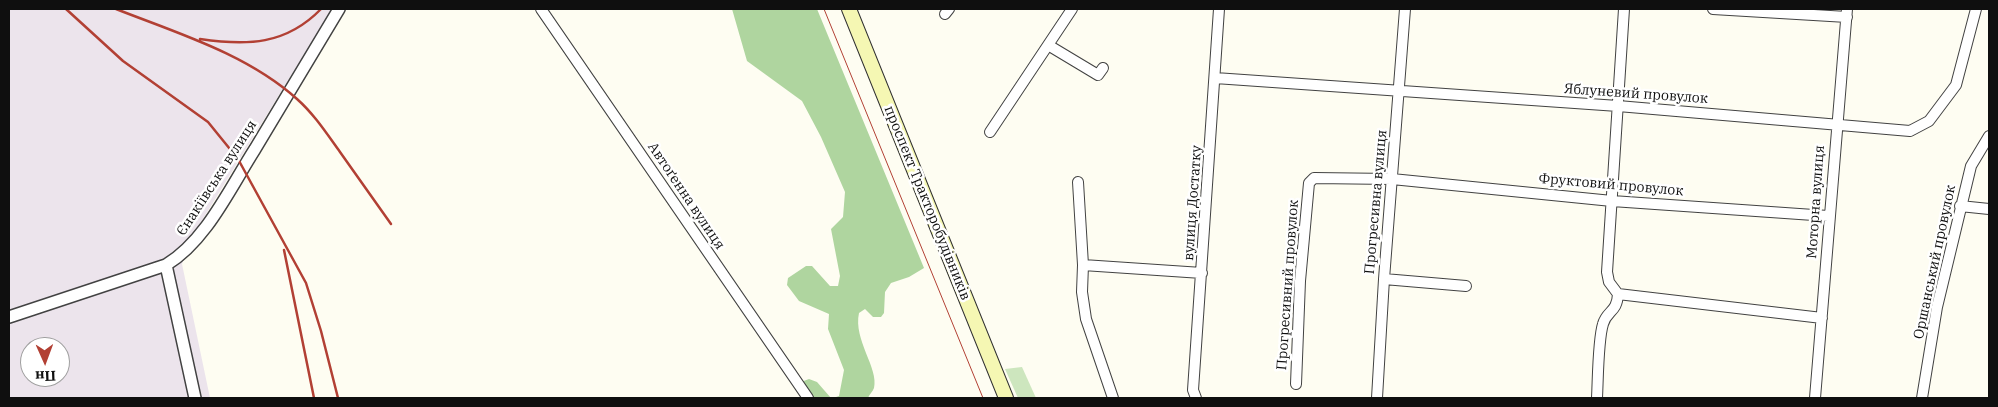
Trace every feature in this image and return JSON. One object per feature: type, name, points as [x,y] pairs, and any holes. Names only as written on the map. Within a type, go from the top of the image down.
[{"type":"main road","name":"проспект Тракторобудівників","points":[[849,9],[1006,398]]},
{"type":"street","name":"Єнакіївська вулиця","points":[[9,317],[166,265],[183,255],[195,242],[339,9]]},
{"type":"street","name":"Автоґенна вулиця","points":[[541,9],[808,398]]},
{"type":"street","points":[[990,132],[1072,9]]},
{"type":"street","name":"вулиця Достатку","points":[[1196,398],[1193,390],[1219,9]]},
{"type":"street","name":"Прогресивна вулиця","points":[[1377,398],[1405,9]]},
{"type":"street","points":[[1624,9],[1607,272],[1609,282],[1618,294],[1822,318]]},
{"type":"street","points":[[1713,9],[1847,13]]},
{"type":"street","name":"Яблуневий провулок","points":[[1215,78],[1618,106],[1910,131],[1929,121],[1956,85],[1976,9]]},
{"type":"street","name":"Моторна вулиця","points":[[1815,398],[1828,216],[1847,13]]},
{"type":"street","points":[[1048,45],[1098,75],[1103,68]]},
{"type":"street","name":"Оршанський провулок","points":[[1922,398],[1938,307],[1960,206],[1971,166],[1989,136]]},
{"type":"street","name":"Прогресивний провулок","points":[[1296,384],[1300,281],[1309,182],[1314,178],[1392,179]]},
{"type":"street","name":"Фруктовий провулок","points":[[1392,179],[1612,201],[1828,216]]},
{"type":"street","points":[[1078,182],[1083,265],[1082,292],[1086,319],[1113,398]]},
{"type":"street","points":[[1960,206],[1989,209]]},
{"type":"street","points":[[166,265],[196,398]]},
{"type":"street","points":[[1083,265],[1202,273]]},
{"type":"street","points":[[1384,280],[1466,286]]},
{"type":"street","points":[[1597,398],[1603,324],[1615,309],[1618,294]]},
{"type":"shaded area","points":[[9,9],[332,9],[198,227],[182,264],[210,398],[9,398]]},
{"type":"green space","points":[[732,9],[817,9],[924,268],[909,277],[891,283],[885,292],[884,313],[881,317],[873,317],[865,309],[859,313],[858,323],[862,343],[875,380],[874,388],[868,398],[833,398],[839,396],[844,370],[828,329],[829,314],[799,301],[787,285],[788,278],[806,266],[812,266],[830,286],[838,286],[840,276],[831,229],[843,217],[845,192],[821,137],[802,101],[747,61]]},
{"type":"green space","points":[[1022,367],[1036,398],[1018,398],[1005,369]]},
{"type":"green space","points":[[809,379],[817,382],[831,398],[808,398],[801,382]]},
{"type":"tram line","points":[[824,9],[983,398]]},
{"type":"railway","points":[[66,9],[123,61],[208,122],[238,159],[306,283],[321,331],[338,398]]},
{"type":"railway","points":[[116,9],[211,46],[256,69],[277,83],[297,99],[315,118],[391,224]]},
{"type":"railway","points":[[200,39],[234,42],[265,40],[294,30],[321,9]]},
{"type":"railway","points":[[284,250],[314,398]]}]
